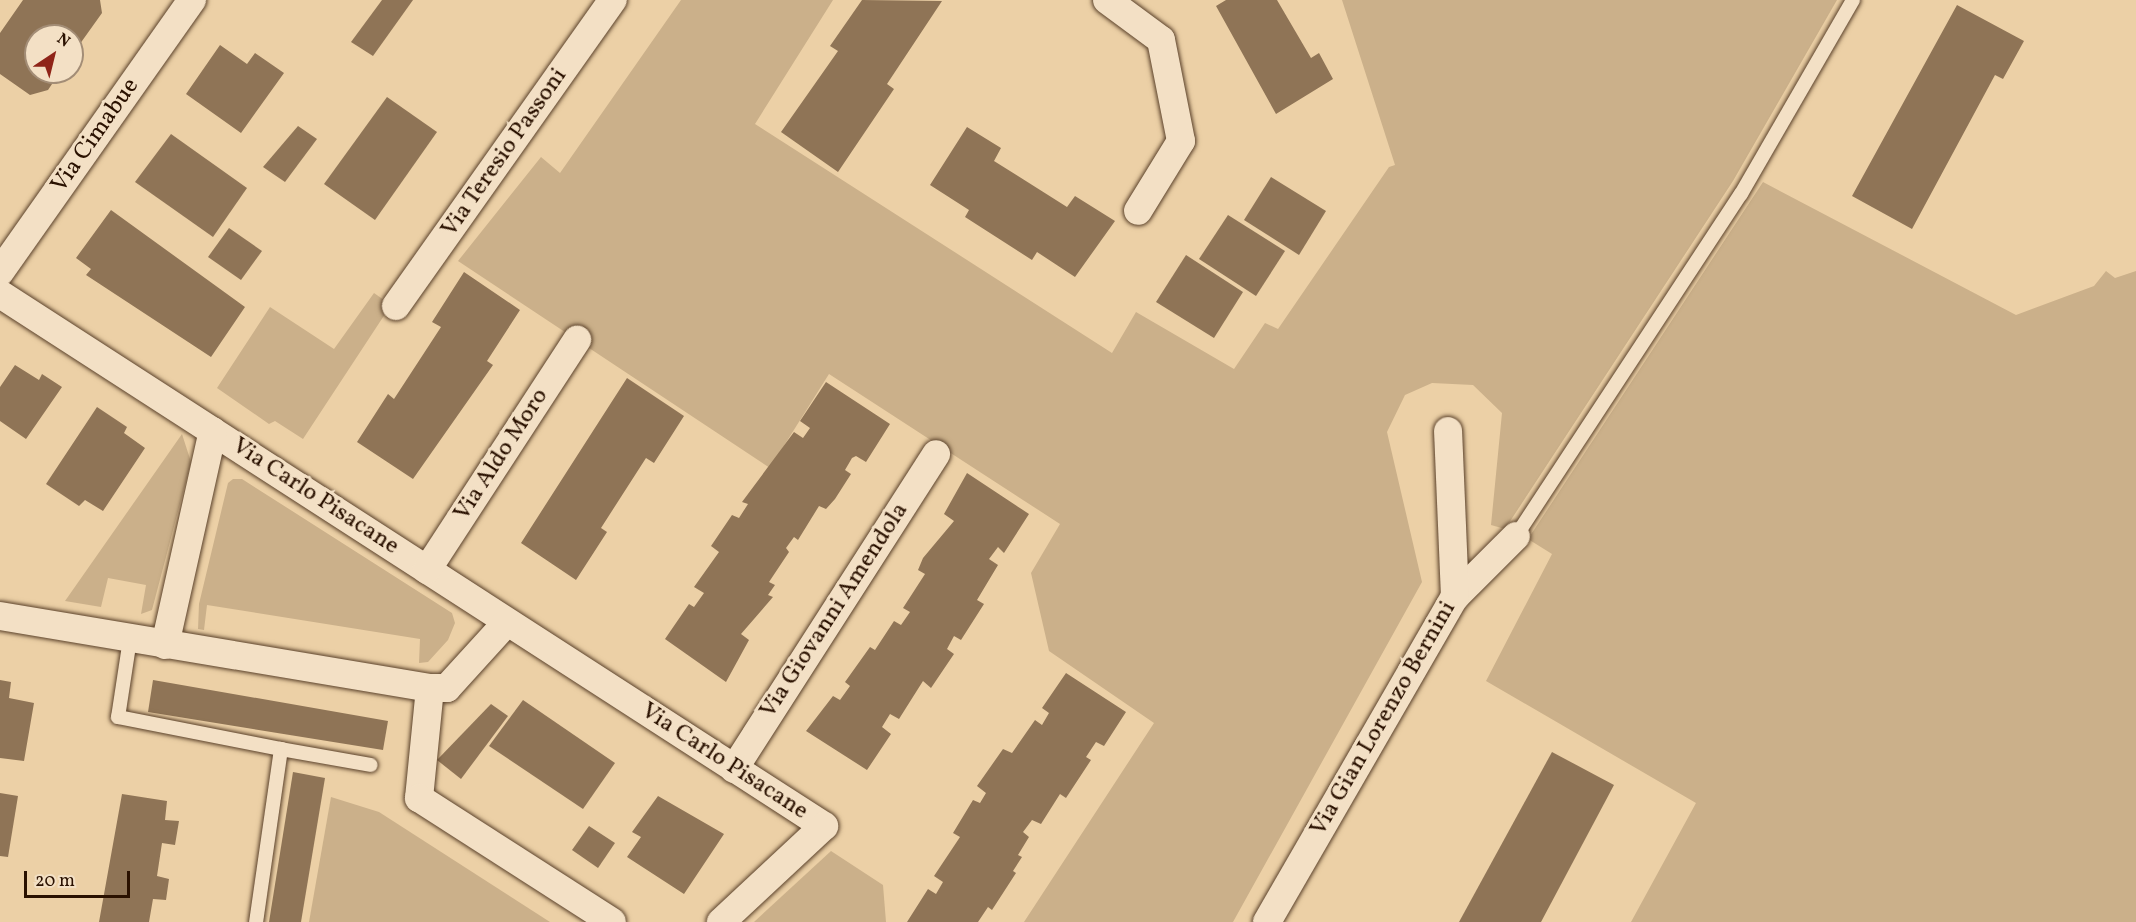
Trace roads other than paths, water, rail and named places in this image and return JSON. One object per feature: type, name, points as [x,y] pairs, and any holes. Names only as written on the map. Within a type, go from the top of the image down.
[{"type":"street","name":"Via Cimabue","points":[[0,272],[192,0]]},
{"type":"street","name":"Via Teresio Passoni","points":[[396,306],[613,0]]},
{"type":"street","points":[[1107,0],[1161,40],[1181,141],[1138,211]]},
{"type":"street","name":"Via Carlo Pisacane","points":[[0,294],[824,826],[721,922]]},
{"type":"street","name":"Via Aldo Moro","points":[[428,570],[577,340]]},
{"type":"street","name":"Via Carlo Pisacane","points":[[165,645],[213,431]]},
{"type":"street","name":"Via Gian Lorenzo Bernini","points":[[1267,922],[1455,597],[1448,431]]},
{"type":"street","name":"Via Giovanni Amendola","points":[[734,769],[936,454]]},
{"type":"street","points":[[1455,597],[1516,536]]},
{"type":"street","points":[[0,616],[430,688],[447,688],[507,622]]},
{"type":"street","points":[[430,688],[419,798],[612,922]]},
{"type":"lane","points":[[1516,536],[1741,194],[1853,0]]},
{"type":"lane","points":[[130,639],[118,717],[371,765]]},
{"type":"lane","points":[[256,922],[280,749]]}]
